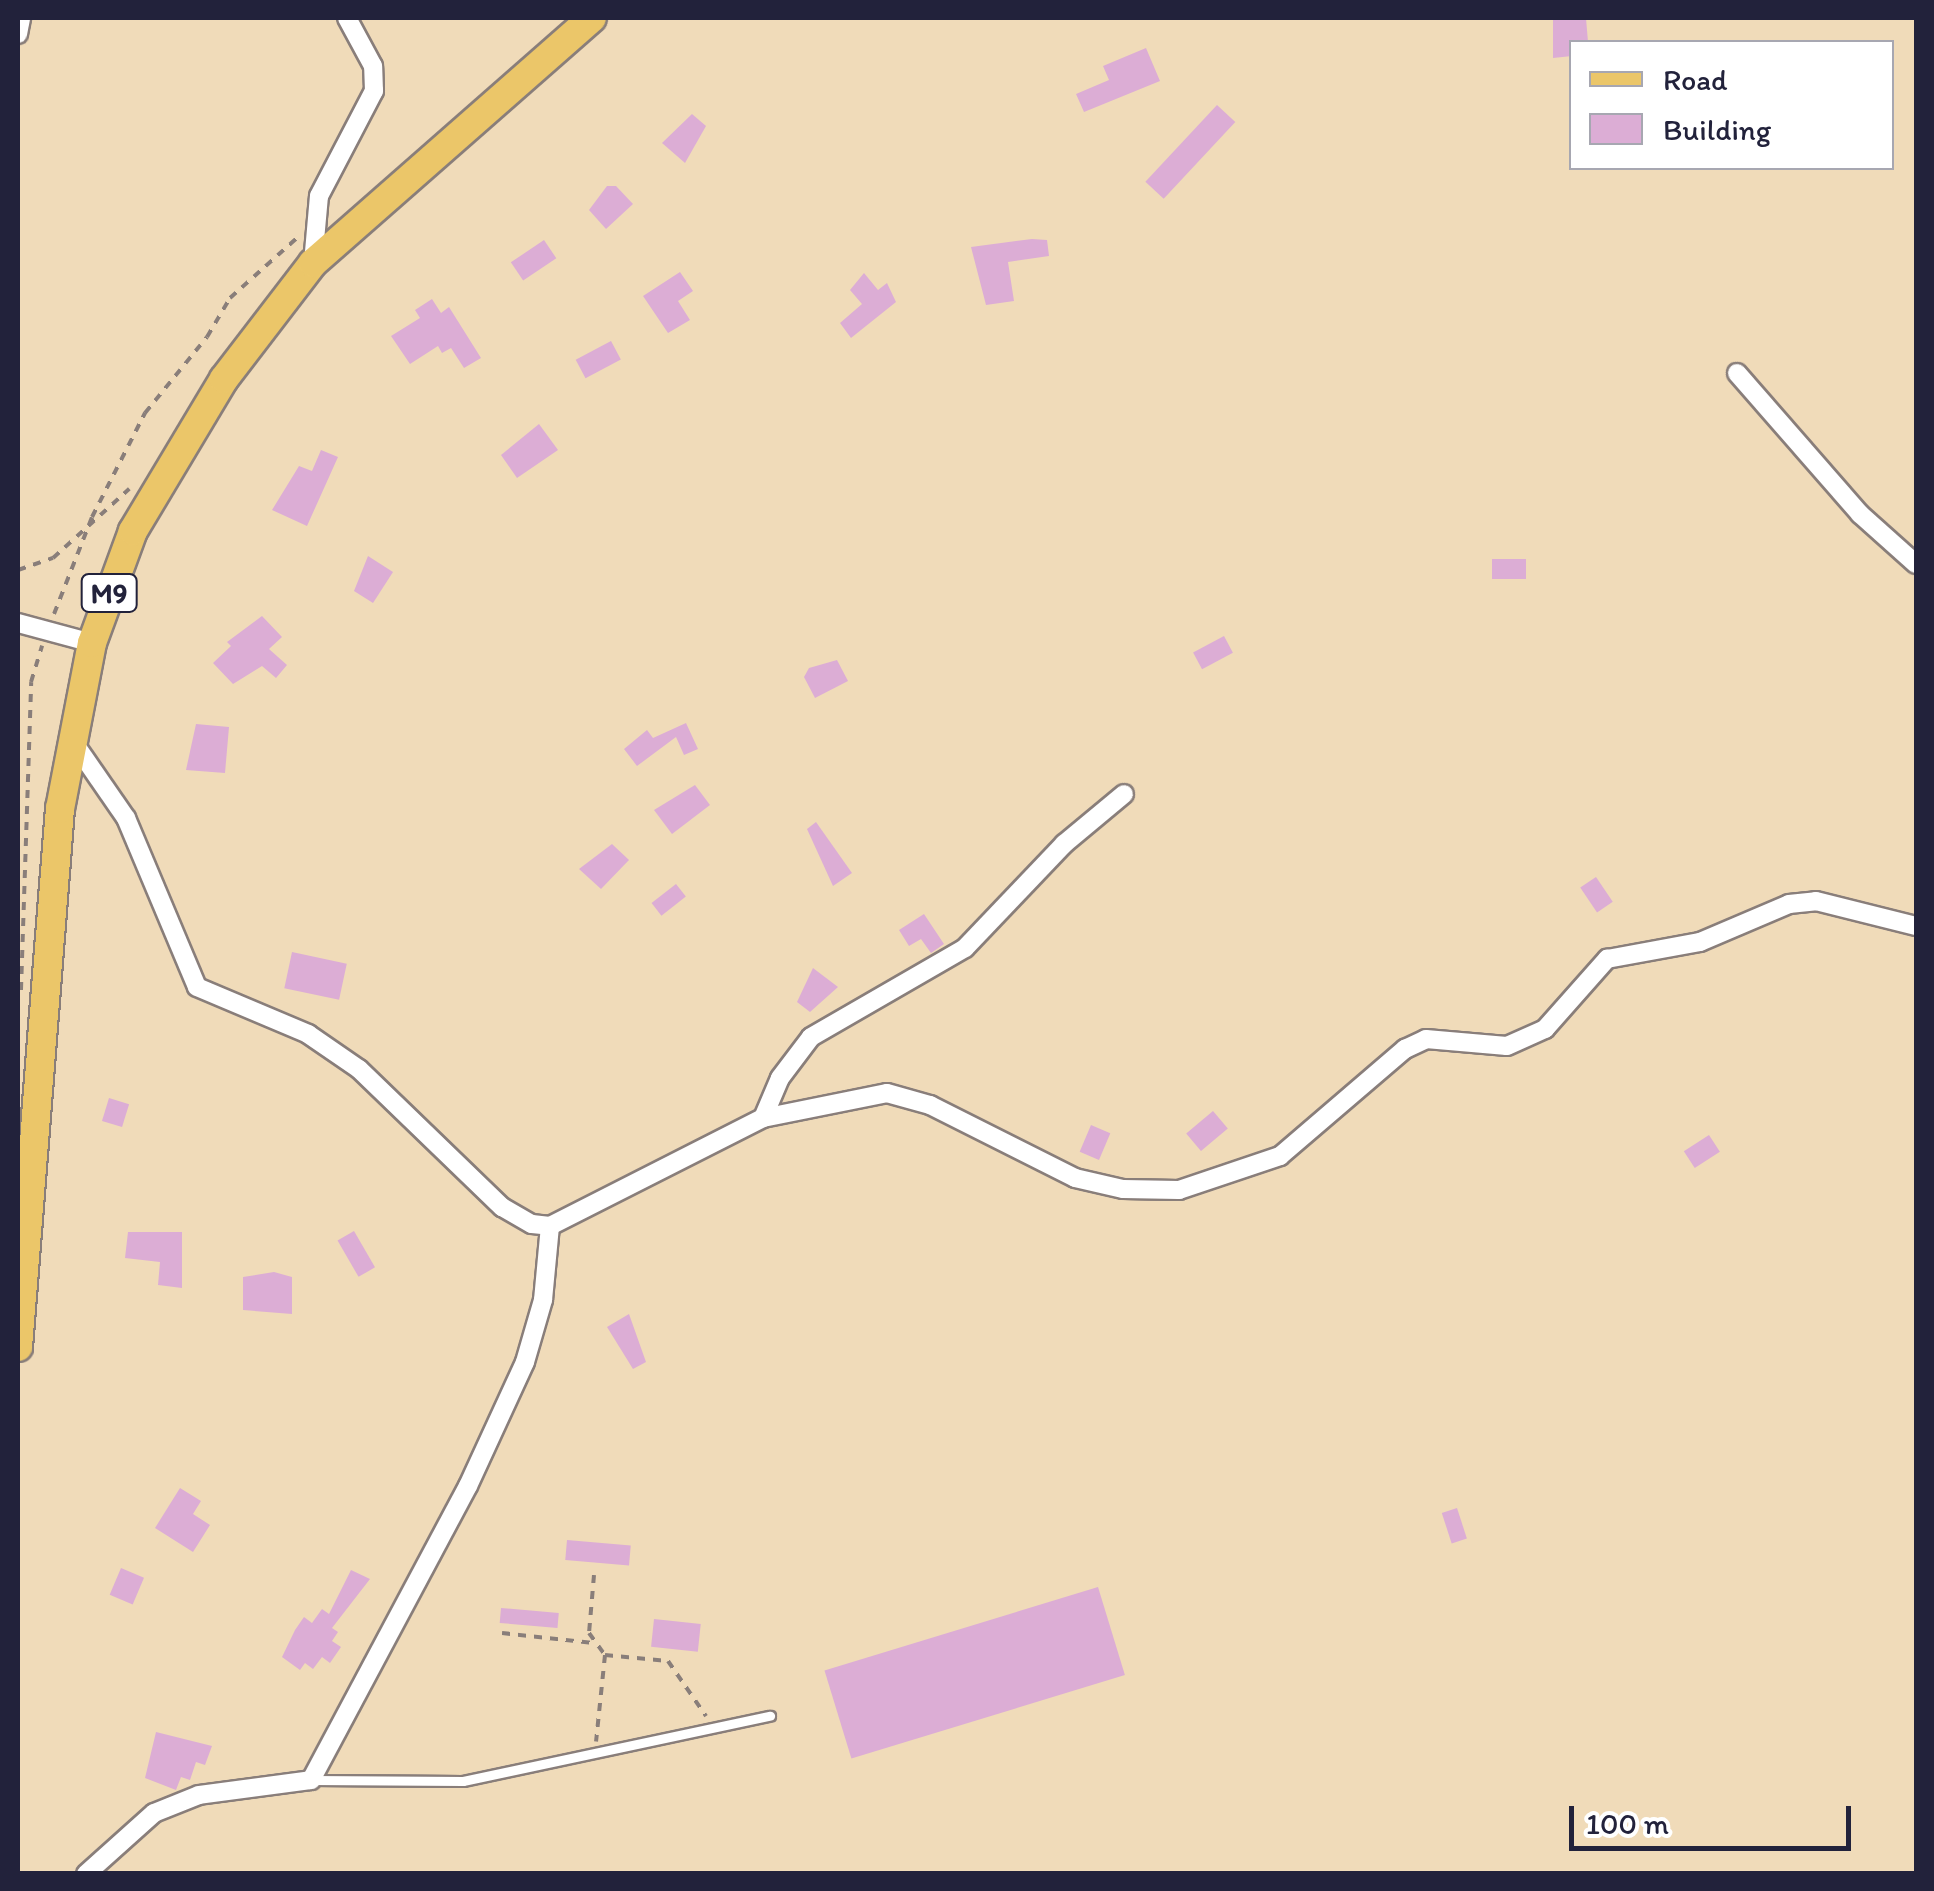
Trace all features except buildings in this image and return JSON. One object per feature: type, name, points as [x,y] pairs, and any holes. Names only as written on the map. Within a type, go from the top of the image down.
[{"type":"main road","name":"M9","points":[[18,1347],[53,874],[72,740],[92,643],[133,530],[173,456],[267,316],[313,263],[592,18]]},
{"type":"street","points":[[18,34],[21,18]]},
{"type":"street","points":[[313,263],[318,196],[374,91],[365,25],[347,18]]},
{"type":"street","points":[[1737,373],[1860,514],[1916,564]]},
{"type":"street","points":[[18,623],[92,643]]},
{"type":"street","points":[[72,740],[126,818],[197,987],[308,1034],[359,1068],[502,1208],[550,1226],[763,1118],[873,1095],[912,1097],[1075,1178],[1179,1190],[1280,1156],[1406,1049],[1426,1039],[1507,1046],[1545,1029],[1607,959],[1700,942],[1789,904],[1816,901],[1916,926]]},
{"type":"street","points":[[763,1118],[780,1078],[810,1037],[965,948],[1064,844],[1124,794]]},
{"type":"street","points":[[86,1874],[154,1813],[199,1795],[311,1780],[468,1486],[524,1362],[543,1300],[550,1226]]},
{"type":"lane","points":[[311,1780],[462,1781],[770,1716]]},
{"type":"path","points":[[18,570],[53,558],[132,486]]},
{"type":"path","points":[[593,1643],[594,1575]]},
{"type":"path","points":[[502,1634],[593,1643],[604,1655],[668,1662],[714,1727]]},
{"type":"path","points":[[595,1752],[604,1655]]}]
